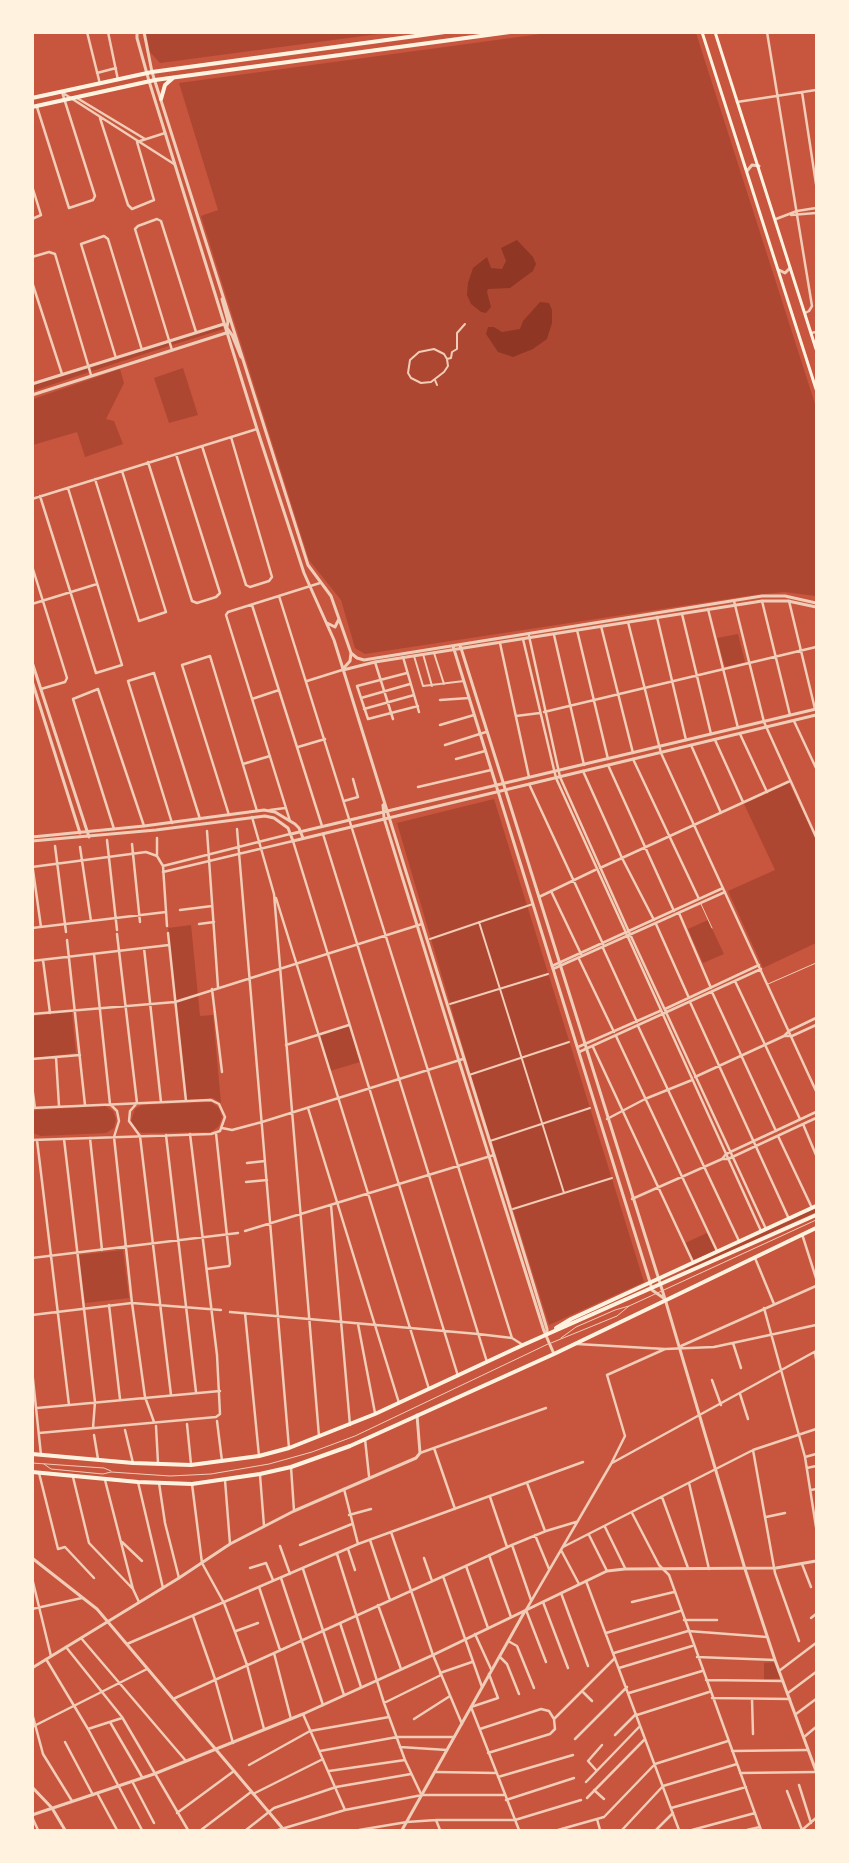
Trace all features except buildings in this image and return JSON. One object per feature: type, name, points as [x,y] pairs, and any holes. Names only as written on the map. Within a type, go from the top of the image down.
[{"type":"main road","points":[[32,98],[152,72],[445,32]]},
{"type":"main road","points":[[454,32],[455,40]]},
{"type":"main road","points":[[35,107],[174,77],[510,32]]},
{"type":"main road","points":[[702,32],[816,389]]},
{"type":"main road","points":[[715,32],[816,349]]},
{"type":"main road","points":[[433,34],[434,43]]},
{"type":"main road","points":[[161,99],[165,85],[174,77]]},
{"type":"main road","points":[[547,1334],[571,1318],[814,1207]]},
{"type":"main road","points":[[32,1454],[158,1465],[191,1465],[259,1456],[289,1448],[375,1414],[547,1334],[652,1290],[816,1215]]},
{"type":"main road","points":[[32,1472],[105,1480],[192,1484],[260,1474],[291,1467],[365,1439],[576,1344],[665,1299],[816,1228]]},
{"type":"street","points":[[87,32],[100,84]]},
{"type":"street","points":[[108,32],[118,80]]},
{"type":"street","points":[[136,32],[149,81],[226,333],[304,573],[327,623],[422,924],[489,1156],[554,1354]]},
{"type":"street","points":[[144,32],[152,72],[308,564],[331,596],[351,653],[350,661],[342,670]]},
{"type":"street","points":[[767,32],[812,306],[805,313]]},
{"type":"street","points":[[97,73],[116,68]]},
{"type":"street","points":[[737,102],[816,90]]},
{"type":"street","points":[[62,92],[175,165]]},
{"type":"street","points":[[35,107],[69,208],[95,199],[62,92]]},
{"type":"street","points":[[802,92],[816,184]]},
{"type":"street","points":[[77,98],[145,139]]},
{"type":"street","points":[[100,118],[129,208],[132,209],[154,200],[137,142]]},
{"type":"street","points":[[137,142],[165,133]]},
{"type":"street","points":[[747,171],[752,165],[759,167]]},
{"type":"street","points":[[32,186],[41,215],[32,219]]},
{"type":"street","points":[[776,219],[797,211],[816,208]]},
{"type":"street","points":[[789,215],[798,216],[816,213]]},
{"type":"street","points":[[172,350],[136,227],[160,219],[196,332]]},
{"type":"street","points":[[116,358],[82,244],[106,236],[142,350]]},
{"type":"street","points":[[32,257],[52,252],[91,375]]},
{"type":"street","points":[[779,270],[786,273],[790,266]]},
{"type":"street","points":[[32,282],[62,374]]},
{"type":"street","points":[[220,286],[228,327],[244,362]]},
{"type":"street","points":[[224,324],[228,327]]},
{"type":"street","points":[[32,377],[33,383],[224,324]]},
{"type":"street","points":[[447,360],[451,358],[452,352],[457,349],[457,333],[465,324]]},
{"type":"street","points":[[226,333],[228,327]]},
{"type":"street","points":[[811,333],[816,332]]},
{"type":"street","points":[[32,395],[226,333]]},
{"type":"street","points":[[429,349],[440,352],[447,360],[448,366],[435,380],[419,383],[411,378],[408,372],[410,360],[414,355],[424,350],[429,349]]},
{"type":"street","points":[[449,349],[452,352]]},
{"type":"street","points":[[435,380],[437,385]]},
{"type":"street","points":[[32,499],[257,429]]},
{"type":"street","points":[[202,446],[246,585],[250,587],[269,581],[272,577],[231,437]]},
{"type":"street","points":[[148,462],[192,601],[197,603],[216,597],[220,593],[176,454]]},
{"type":"street","points":[[95,479],[139,621],[166,612],[122,471]]},
{"type":"street","points":[[40,496],[96,673],[122,665],[68,488]]},
{"type":"street","points":[[32,566],[67,678],[65,682],[41,689]]},
{"type":"street","points":[[290,821],[226,615],[228,612],[320,583]]},
{"type":"street","points":[[32,604],[97,584]]},
{"type":"street","points":[[279,596],[512,1338]]},
{"type":"street","points":[[307,681],[375,662],[522,635],[774,596],[810,601],[816,604]]},
{"type":"street","points":[[762,601],[790,715]]},
{"type":"street","points":[[163,866],[301,831],[816,709],[788,601]]},
{"type":"street","points":[[460,647],[500,644],[682,614],[734,603],[788,601],[816,604]]},
{"type":"street","points":[[734,603],[766,728],[816,837]]},
{"type":"street","points":[[252,604],[322,826]]},
{"type":"street","points":[[816,604],[816,612]]},
{"type":"street","points":[[708,609],[738,728]]},
{"type":"street","points":[[682,614],[711,734]]},
{"type":"street","points":[[657,617],[686,740]]},
{"type":"street","points":[[327,623],[335,627],[339,618]]},
{"type":"street","points":[[628,622],[661,753],[816,1091]]},
{"type":"street","points":[[601,626],[633,753]]},
{"type":"street","points":[[578,630],[608,759]]},
{"type":"street","points":[[529,634],[556,771]]},
{"type":"street","points":[[522,635],[540,714],[558,777],[661,1013],[761,1231]]},
{"type":"street","points":[[554,635],[584,764]]},
{"type":"street","points":[[500,644],[529,777]]},
{"type":"street","points":[[460,647],[680,1347],[745,1569],[775,1660],[816,1771],[740,1772]]},
{"type":"street","points":[[544,712],[697,677],[816,647]]},
{"type":"street","points":[[351,653],[357,658],[364,660],[454,648]]},
{"type":"street","points":[[454,648],[652,1290],[665,1299]]},
{"type":"street","points":[[434,652],[444,684]]},
{"type":"street","points":[[423,654],[432,686]]},
{"type":"street","points":[[229,815],[182,665],[210,656],[257,811]]},
{"type":"street","points":[[414,656],[423,686],[471,681]]},
{"type":"street","points":[[403,657],[419,712]]},
{"type":"street","points":[[32,662],[89,837]]},
{"type":"street","points":[[375,662],[393,719]]},
{"type":"street","points":[[172,823],[128,681],[154,673],[200,819]]},
{"type":"street","points":[[408,673],[357,686],[368,719],[418,706]]},
{"type":"street","points":[[32,680],[81,837]]},
{"type":"street","points":[[361,698],[411,684]]},
{"type":"street","points":[[114,829],[73,699],[100,690],[144,826]]},
{"type":"street","points":[[252,699],[280,690]]},
{"type":"street","points":[[364,708],[414,695]]},
{"type":"street","points":[[440,700],[469,698]]},
{"type":"street","points":[[516,716],[540,714]]},
{"type":"street","points":[[440,725],[474,715]]},
{"type":"street","points":[[163,872],[816,716]]},
{"type":"street","points":[[794,721],[816,768]]},
{"type":"street","points":[[445,744],[486,732]]},
{"type":"street","points":[[740,734],[767,792]]},
{"type":"street","points":[[298,747],[325,739]]},
{"type":"street","points":[[715,740],[744,803]]},
{"type":"street","points":[[690,746],[720,814]]},
{"type":"street","points":[[456,759],[486,751]]},
{"type":"street","points":[[243,764],[270,756]]},
{"type":"street","points":[[633,759],[700,901]]},
{"type":"street","points":[[608,765],[674,911]]},
{"type":"street","points":[[418,788],[491,770]]},
{"type":"street","points":[[583,771],[689,998]]},
{"type":"street","points":[[344,801],[358,797],[353,779]]},
{"type":"street","points":[[538,898],[790,781]]},
{"type":"street","points":[[529,784],[637,1022]]},
{"type":"street","points":[[32,837],[172,823],[285,808]]},
{"type":"street","points":[[268,810],[290,821],[301,831],[303,838]]},
{"type":"street","points":[[386,811],[384,818],[461,1060],[469,1075],[490,1141],[547,1334]]},
{"type":"street","points":[[32,841],[156,830],[265,816],[274,818],[288,828],[458,1376]]},
{"type":"street","points":[[252,817],[274,894],[429,1389]]},
{"type":"street","points":[[78,825],[84,823]]},
{"type":"street","points":[[237,829],[289,1448]]},
{"type":"street","points":[[156,830],[157,856],[163,866],[167,926]]},
{"type":"street","points":[[207,831],[218,987]]},
{"type":"street","points":[[323,834],[487,1362]]},
{"type":"street","points":[[106,835],[117,930]]},
{"type":"street","points":[[55,839],[66,932]]},
{"type":"street","points":[[132,844],[140,922]]},
{"type":"street","points":[[80,847],[91,921]]},
{"type":"street","points":[[33,867],[146,852],[157,856]]},
{"type":"street","points":[[32,863],[41,927]]},
{"type":"street","points":[[655,922],[679,913],[723,888]]},
{"type":"street","points":[[551,892],[581,954]]},
{"type":"street","points":[[559,965],[628,935],[674,911],[725,892]]},
{"type":"street","points":[[274,894],[319,1437]]},
{"type":"street","points":[[430,939],[533,904]]},
{"type":"street","points":[[180,910],[212,906]]},
{"type":"street","points":[[32,928],[166,912]]},
{"type":"street","points":[[679,913],[776,1131]]},
{"type":"street","points":[[198,924],[214,922]]},
{"type":"street","points":[[479,922],[564,1193]]},
{"type":"street","points":[[32,1014],[175,1002],[422,924]]},
{"type":"street","points":[[117,934],[137,1103],[130,1111],[129,1121],[140,1136],[171,1394]]},
{"type":"street","points":[[168,934],[186,1101]]},
{"type":"street","points":[[628,935],[666,1011],[766,1229]]},
{"type":"street","points":[[67,940],[85,1105]]},
{"type":"street","points":[[32,961],[169,945]]},
{"type":"street","points":[[553,967],[579,959],[603,946]]},
{"type":"street","points":[[144,948],[161,1102]]},
{"type":"street","points":[[94,954],[110,1104],[117,1111],[119,1122],[114,1137],[132,1303],[145,1397],[154,1422]]},
{"type":"street","points":[[579,959],[614,1032]]},
{"type":"street","points":[[43,960],[50,1013]]},
{"type":"street","points":[[578,1048],[637,1022],[690,1002],[759,965]]},
{"type":"street","points":[[666,1011],[689,998],[736,981],[761,969]]},
{"type":"street","points":[[450,1004],[548,974]]},
{"type":"street","points":[[736,981],[800,1120]]},
{"type":"street","points":[[212,989],[222,1072]]},
{"type":"street","points":[[690,1002],[789,1218]]},
{"type":"street","points":[[579,1052],[638,1026],[661,1013]]},
{"type":"street","points":[[695,1077],[784,1036],[789,1031],[816,1018]]},
{"type":"street","points":[[286,1045],[349,1025]]},
{"type":"street","points":[[784,1036],[792,1036],[816,1025]]},
{"type":"street","points":[[638,1026],[739,1241]]},
{"type":"street","points":[[616,1036],[717,1251]]},
{"type":"street","points":[[469,1075],[569,1042]]},
{"type":"street","points":[[593,1047],[693,1262]]},
{"type":"street","points":[[32,1058],[80,1055]]},
{"type":"street","points":[[56,1057],[59,1106]]},
{"type":"street","points":[[222,1128],[232,1130],[262,1122],[461,1060]]},
{"type":"street","points":[[607,1119],[645,1099],[692,1080]]},
{"type":"street","points":[[32,1086],[33,1108],[211,1100],[219,1104],[225,1117],[222,1128],[216,1133],[37,1140],[32,1138]]},
{"type":"street","points":[[308,1108],[399,1403]]},
{"type":"street","points":[[490,1141],[590,1108]]},
{"type":"street","points":[[722,1159],[730,1152],[816,1112]]},
{"type":"street","points":[[632,1199],[704,1166],[722,1159],[728,1159],[816,1118]]},
{"type":"street","points":[[802,1124],[816,1155]]},
{"type":"street","points":[[207,1269],[228,1266],[230,1264],[216,1133]]},
{"type":"street","points":[[39,1433],[216,1417],[220,1412],[220,1391],[207,1269],[190,1134]]},
{"type":"street","points":[[166,1135],[196,1392]]},
{"type":"street","points":[[778,1136],[814,1207]]},
{"type":"street","points":[[64,1138],[95,1402],[93,1428]]},
{"type":"street","points":[[90,1138],[102,1250]]},
{"type":"street","points":[[37,1140],[69,1405]]},
{"type":"street","points":[[245,1231],[494,1155]]},
{"type":"street","points":[[247,1163],[265,1161]]},
{"type":"street","points":[[514,1209],[612,1178]]},
{"type":"street","points":[[246,1182],[267,1180]]},
{"type":"street","points":[[331,1205],[350,1425]]},
{"type":"street","points":[[32,1258],[238,1234]]},
{"type":"street","points":[[802,1234],[816,1278]]},
{"type":"street","points":[[754,1257],[774,1304]]},
{"type":"street","points":[[680,1347],[816,1286]]},
{"type":"street","points":[[32,1314],[132,1303],[221,1310]]},
{"type":"street","points":[[109,1305],[120,1399]]},
{"type":"street","points":[[764,1308],[805,1457],[816,1527]]},
{"type":"street","points":[[230,1312],[478,1334],[512,1338],[523,1345]]},
{"type":"street","points":[[245,1313],[259,1456]]},
{"type":"street","points":[[358,1324],[375,1414]]},
{"type":"street","points":[[576,1344],[665,1349],[714,1347],[816,1325]]},
{"type":"street","points":[[733,1343],[741,1368]]},
{"type":"street","points":[[402,1830],[472,1707],[507,1640],[611,1464],[625,1436],[607,1375],[665,1349]]},
{"type":"street","points":[[611,1464],[816,1352],[816,1358]]},
{"type":"street","points":[[32,1370],[41,1454]]},
{"type":"street","points":[[712,1380],[721,1405]]},
{"type":"street","points":[[37,1408],[171,1394],[220,1391]]},
{"type":"street","points":[[740,1394],[748,1419]]},
{"type":"street","points":[[32,1668],[179,1578],[230,1544],[264,1526],[369,1476],[416,1458],[420,1453],[546,1408]]},
{"type":"street","points":[[417,1415],[420,1453]]},
{"type":"street","points":[[217,1421],[222,1461]]},
{"type":"street","points":[[187,1424],[191,1465]]},
{"type":"street","points":[[156,1426],[158,1465]]},
{"type":"street","points":[[561,1549],[753,1450],[816,1429]]},
{"type":"street","points":[[125,1430],[133,1463]]},
{"type":"street","points":[[94,1434],[98,1459]]},
{"type":"street","points":[[365,1439],[369,1476]]},
{"type":"street","points":[[434,1448],[455,1509]]},
{"type":"street","points":[[753,1450],[776,1568],[799,1641]]},
{"type":"street","points":[[805,1457],[816,1454]]},
{"type":"street","points":[[127,1644],[358,1544],[583,1462]]},
{"type":"street","points":[[806,1468],[816,1466]]},
{"type":"street","points":[[291,1467],[294,1511]]},
{"type":"street","points":[[39,1473],[58,1549],[65,1547],[94,1578]]},
{"type":"street","points":[[260,1474],[264,1526]]},
{"type":"street","points":[[73,1477],[89,1542],[133,1589]]},
{"type":"street","points":[[105,1480],[133,1589],[139,1602]]},
{"type":"street","points":[[225,1480],[230,1544]]},
{"type":"street","points":[[138,1482],[163,1588]]},
{"type":"street","points":[[159,1483],[165,1523],[179,1578]]},
{"type":"street","points":[[528,1483],[546,1531]]},
{"type":"street","points":[[689,1483],[709,1569]]},
{"type":"street","points":[[192,1484],[202,1563],[224,1603],[235,1632],[247,1665],[264,1730]]},
{"type":"street","points":[[343,1488],[358,1544]]},
{"type":"street","points":[[810,1490],[816,1489]]},
{"type":"street","points":[[490,1497],[507,1547]]},
{"type":"street","points":[[662,1497],[688,1570]]},
{"type":"street","points":[[349,1515],[371,1509]]},
{"type":"street","points":[[632,1513],[660,1565],[669,1575],[702,1671],[761,1829],[747,1830]]},
{"type":"street","points":[[766,1517],[785,1514]]},
{"type":"street","points":[[172,1699],[507,1547],[546,1531],[576,1522]]},
{"type":"street","points":[[300,1545],[352,1524]]},
{"type":"street","points":[[605,1527],[625,1568]]},
{"type":"street","points":[[392,1532],[410,1591],[433,1655],[462,1724]]},
{"type":"street","points":[[535,1535],[549,1569]]},
{"type":"street","points":[[589,1536],[607,1572]]},
{"type":"street","points":[[370,1540],[390,1600]]},
{"type":"street","points":[[121,1541],[142,1562]]},
{"type":"street","points":[[512,1545],[531,1600]]},
{"type":"street","points":[[280,1546],[290,1574]]},
{"type":"street","points":[[348,1549],[355,1570]]},
{"type":"street","points":[[561,1549],[579,1584]]},
{"type":"street","points":[[337,1554],[384,1703],[405,1760],[422,1795]]},
{"type":"street","points":[[489,1555],[511,1617]]},
{"type":"street","points":[[32,1558],[84,1598],[108,1622],[284,1830]]},
{"type":"street","points":[[424,1558],[432,1581]]},
{"type":"street","points":[[38,1830],[32,1816],[154,1774],[291,1719],[433,1655],[607,1572],[625,1568],[688,1570],[776,1568],[816,1561]]},
{"type":"street","points":[[250,1568],[266,1562],[274,1581]]},
{"type":"street","points":[[802,1564],[811,1587]]},
{"type":"street","points":[[466,1566],[488,1628]]},
{"type":"street","points":[[303,1569],[344,1695]]},
{"type":"street","points":[[443,1576],[482,1687]]},
{"type":"street","points":[[32,1578],[51,1656]]},
{"type":"street","points":[[280,1578],[322,1705]]},
{"type":"street","points":[[586,1581],[679,1830]]},
{"type":"street","points":[[259,1586],[280,1650]]},
{"type":"street","points":[[632,1602],[674,1592]]},
{"type":"street","points":[[561,1593],[588,1666]]},
{"type":"street","points":[[32,1609],[84,1598]]},
{"type":"street","points":[[543,1602],[568,1668]]},
{"type":"street","points":[[378,1605],[401,1669]]},
{"type":"street","points":[[526,1610],[546,1662]]},
{"type":"street","points":[[606,1633],[680,1610]]},
{"type":"street","points":[[811,1618],[816,1614]]},
{"type":"street","points":[[193,1616],[216,1679],[233,1743]]},
{"type":"street","points":[[684,1620],[717,1620]]},
{"type":"street","points":[[340,1622],[361,1688]]},
{"type":"street","points":[[235,1632],[258,1623]]},
{"type":"street","points":[[614,1653],[688,1631],[768,1637]]},
{"type":"street","points":[[472,1707],[498,1698],[490,1671],[475,1634]]},
{"type":"street","points":[[81,1638],[186,1762]]},
{"type":"street","points":[[507,1640],[517,1646],[534,1688]]},
{"type":"street","points":[[779,1671],[816,1643]]},
{"type":"street","points":[[619,1668],[693,1646]]},
{"type":"street","points":[[66,1647],[103,1691],[122,1718],[188,1830]]},
{"type":"street","points":[[274,1653],[291,1719]]},
{"type":"street","points":[[499,1656],[507,1664],[519,1694]]},
{"type":"street","points":[[697,1657],[775,1660]]},
{"type":"street","points":[[554,1719],[615,1658]]},
{"type":"street","points":[[46,1659],[88,1729],[142,1830]]},
{"type":"street","points":[[384,1703],[441,1674],[472,1662]]},
{"type":"street","points":[[34,1726],[147,1669]]},
{"type":"street","points":[[628,1693],[702,1671]]},
{"type":"street","points":[[788,1693],[816,1672]]},
{"type":"street","points":[[706,1680],[783,1681]]},
{"type":"street","points":[[575,1739],[627,1687]]},
{"type":"street","points":[[582,1691],[592,1702]]},
{"type":"street","points":[[615,1735],[636,1714],[710,1692]]},
{"type":"street","points":[[414,1719],[450,1696]]},
{"type":"street","points":[[712,1698],[790,1699]]},
{"type":"street","points":[[752,1699],[753,1734]]},
{"type":"street","points":[[796,1714],[816,1700]]},
{"type":"street","points":[[472,1707],[504,1795],[519,1830]]},
{"type":"street","points":[[480,1729],[542,1709],[550,1711],[554,1719],[555,1729],[550,1734],[488,1753]]},
{"type":"street","points":[[32,1713],[43,1754],[72,1801]]},
{"type":"street","points":[[302,1714],[345,1810]]},
{"type":"street","points":[[249,1765],[310,1731],[389,1717]]},
{"type":"street","points":[[88,1729],[122,1718]]},
{"type":"street","points":[[110,1722],[142,1777]]},
{"type":"street","points":[[586,1782],[640,1726]]},
{"type":"street","points":[[804,1737],[816,1727]]},
{"type":"street","points":[[320,1751],[397,1737],[454,1737]]},
{"type":"street","points":[[587,1798],[645,1738]]},
{"type":"street","points":[[558,1830],[604,1817],[654,1764],[728,1741]]},
{"type":"street","points":[[65,1742],[93,1795]]},
{"type":"street","points":[[596,1770],[588,1761],[602,1746]]},
{"type":"street","points":[[400,1747],[447,1750]]},
{"type":"street","points":[[732,1751],[809,1750]]},
{"type":"street","points":[[435,1772],[497,1775],[573,1754]]},
{"type":"street","points":[[813,1760],[816,1757]]},
{"type":"street","points":[[201,1830],[252,1793],[323,1759]]},
{"type":"street","points":[[329,1771],[405,1760]]},
{"type":"street","points":[[622,1830],[663,1786],[737,1764]]},
{"type":"street","points":[[177,1813],[234,1771]]},
{"type":"street","points":[[246,1830],[274,1808],[336,1787],[411,1774]]},
{"type":"street","points":[[506,1800],[574,1778]]},
{"type":"street","points":[[132,1781],[154,1823]]},
{"type":"street","points":[[799,1785],[811,1823]]},
{"type":"street","points":[[32,1787],[52,1808],[65,1830]]},
{"type":"street","points":[[671,1808],[746,1787]]},
{"type":"street","points":[[594,1790],[604,1799]]},
{"type":"street","points":[[787,1791],[802,1830],[816,1818]]},
{"type":"street","points":[[97,1793],[117,1830]]},
{"type":"street","points":[[278,1830],[284,1830],[345,1810],[422,1795],[504,1795]]},
{"type":"street","points":[[359,1830],[407,1822],[436,1820],[515,1820],[581,1800]]},
{"type":"street","points":[[656,1830],[673,1813]]},
{"type":"street","points":[[692,1830],[755,1813]]},
{"type":"street","points":[[436,1820],[440,1830]]},
{"type":"street","points":[[597,1820],[600,1830]]},
{"type":"lane","points":[[700,901],[712,928]]},
{"type":"lane","points":[[768,985],[816,964]]},
{"type":"lane","points":[[561,1338],[576,1327],[615,1310],[630,1306],[816,1220]]},
{"type":"lane","points":[[44,1464],[52,1469],[103,1474],[111,1472],[170,1476],[198,1475],[243,1469],[295,1457],[371,1428],[561,1338],[578,1333],[617,1316],[630,1306]]},
{"type":"lane","points":[[32,1463],[104,1468],[111,1472]]},
{"type":"shaded area","points":[[146,33],[386,33],[160,63],[150,52]]},
{"type":"shaded area","points":[[548,33],[696,33],[816,407],[816,596],[784,592],[754,595],[365,654],[355,648],[341,600],[309,560],[201,216],[218,210],[179,83]]},
{"type":"shaded area","points":[[517,240],[533,257],[536,264],[533,271],[510,288],[488,289],[491,307],[486,313],[481,312],[471,304],[467,295],[468,283],[473,268],[487,257],[491,268],[502,269],[506,261],[501,248]]},
{"type":"shaded area","points":[[540,302],[549,303],[552,310],[552,323],[547,339],[533,349],[513,357],[498,352],[486,334],[488,327],[494,327],[502,332],[520,329],[523,321]]},
{"type":"shaded area","points":[[222,325],[224,329],[172,345],[171,341]]},
{"type":"shaded area","points":[[168,342],[169,346],[92,371],[90,366]]},
{"type":"shaded area","points":[[87,367],[89,372],[33,391],[32,384]]},
{"type":"shaded area","points":[[183,368],[198,415],[169,423],[154,378]]},
{"type":"shaded area","points":[[120,369],[124,383],[106,419],[114,421],[123,444],[85,457],[77,432],[33,445],[33,399]]},
{"type":"shaded area","points":[[738,634],[745,662],[725,667],[717,638]]},
{"type":"shaded area","points":[[789,783],[816,839],[816,943],[763,968],[728,891],[775,870],[744,804]]},
{"type":"shaded area","points":[[494,799],[644,1282],[549,1325],[471,1075],[397,823]]},
{"type":"shaded area","points":[[708,920],[724,954],[703,963],[688,929]]},
{"type":"shaded area","points":[[191,925],[200,1016],[213,1015],[221,1103],[213,1098],[187,1100],[168,928]]},
{"type":"shaded area","points":[[72,1012],[76,1053],[33,1058],[33,1016]]},
{"type":"shaded area","points":[[349,1025],[360,1062],[330,1071],[318,1036]]},
{"type":"shaded area","points":[[211,1102],[219,1108],[222,1117],[219,1126],[211,1132],[142,1133],[138,1131],[131,1121],[135,1109],[142,1105]]},
{"type":"shaded area","points":[[105,1106],[113,1111],[116,1119],[114,1128],[106,1133],[41,1136],[33,1133],[32,1112],[36,1110]]},
{"type":"shaded area","points":[[816,1208],[816,1212],[687,1271],[685,1269]]},
{"type":"shaded area","points":[[707,1233],[716,1251],[693,1260],[685,1243]]},
{"type":"shaded area","points":[[123,1250],[129,1298],[85,1303],[79,1255]]},
{"type":"shaded area","points":[[776,1662],[782,1678],[764,1680],[764,1663]]}]
